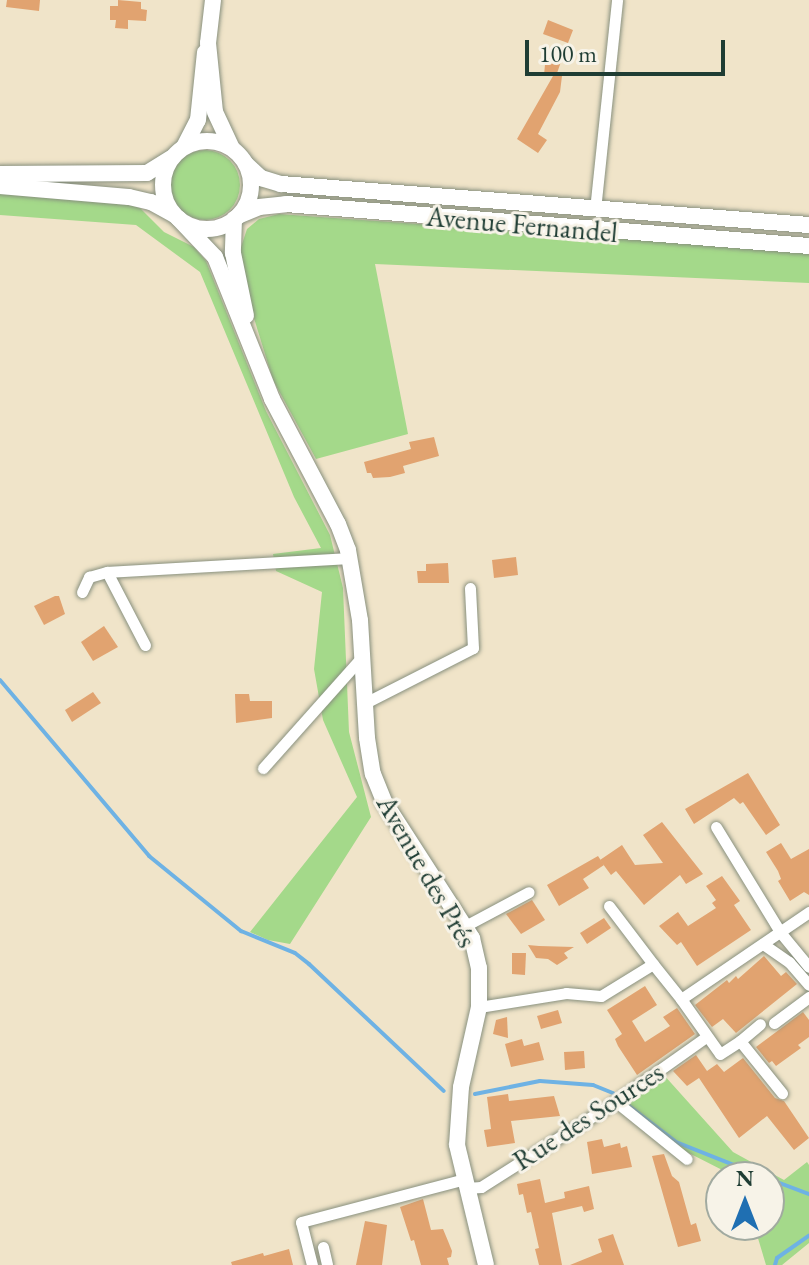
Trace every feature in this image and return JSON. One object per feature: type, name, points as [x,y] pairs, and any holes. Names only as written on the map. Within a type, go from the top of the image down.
[{"type":"main road","points":[[176,217],[163,193],[166,168],[198,120],[201,70],[213,0]]},
{"type":"main road","points":[[0,186],[129,197],[151,202],[176,217],[206,229],[236,218],[251,192],[246,164],[232,148],[215,112],[208,43]]},
{"type":"main road","points":[[0,174],[147,173],[178,152],[208,140],[232,148]]},
{"type":"main road","name":"Avenue Fernandel","points":[[246,164],[261,178],[281,184],[809,225]]},
{"type":"main road","name":"Avenue Fernandel","points":[[236,218],[259,207],[286,204],[809,246]]},
{"type":"main road","name":"Avenue des Prés","points":[[176,217],[215,257],[272,399],[338,524],[349,558],[373,774],[385,803],[472,938],[479,968],[479,1007],[461,1087],[457,1145],[486,1265]]},
{"type":"main road","name":"Avenue des Prés","points":[[236,218],[233,253],[251,352]]},
{"type":"street","points":[[595,210],[617,0]]},
{"type":"street","points":[[82,592],[89,577],[107,572],[349,558]]},
{"type":"street","points":[[107,572],[145,645]]},
{"type":"street","points":[[365,703],[473,648],[470,588]]},
{"type":"street","points":[[263,768],[362,657]]},
{"type":"street","points":[[716,827],[780,932],[809,967]]},
{"type":"street","points":[[465,926],[529,892]]},
{"type":"street","points":[[609,906],[720,1054],[760,1024]]},
{"type":"street","points":[[681,999],[809,912]]},
{"type":"street","points":[[763,944],[789,962],[809,985]]},
{"type":"street","points":[[479,1007],[566,993],[601,996],[653,964]]},
{"type":"street","points":[[774,1023],[809,997]]},
{"type":"street","name":"Rue des Sources","points":[[312,1265],[301,1222],[466,1184],[481,1187],[615,1101],[706,1037]]},
{"type":"street","points":[[740,1041],[782,1093]]},
{"type":"street","points":[[615,1101],[687,1159]]},
{"type":"street","points":[[323,1247],[327,1265]]},
{"type":"green space","points":[[205,150],[230,160],[240,185],[230,210],[205,220],[180,210],[170,185],[180,160]]},
{"type":"green space","points":[[0,192],[138,206],[164,232],[194,247],[206,261],[266,411],[330,535],[343,588],[349,732],[371,817],[290,944],[268,940],[250,932],[357,797],[323,720],[314,669],[322,592],[276,571],[273,554],[321,548],[294,497],[200,272],[136,225],[0,215]]},
{"type":"green space","points":[[279,214],[809,252],[809,283],[375,264],[408,434],[316,459],[273,380],[249,302],[240,250],[247,229],[259,219]]},
{"type":"green space","points":[[663,1074],[733,1152],[749,1161],[705,1161],[679,1148],[622,1102]]},
{"type":"green space","points":[[807,1162],[809,1243],[782,1265],[766,1265],[759,1241],[785,1241],[785,1179]]},
{"type":"building","points":[[7,0],[40,0],[39,11],[6,7]]},
{"type":"building","points":[[118,0],[141,2],[141,9],[147,10],[146,21],[128,20],[128,29],[115,28],[116,20],[110,20],[110,6],[118,6]]},
{"type":"building","points":[[548,20],[573,30],[568,43],[543,34]]},
{"type":"building","points":[[546,54],[563,56],[556,76],[544,75]]},
{"type":"building","points":[[553,76],[562,76],[560,92],[538,134],[547,140],[538,153],[517,139]]},
{"type":"building","points":[[434,437],[439,456],[403,466],[405,473],[390,477],[373,478],[371,473],[367,473],[364,462],[411,449],[409,442]]},
{"type":"building","points":[[516,557],[518,575],[494,578],[492,560]]},
{"type":"building","points":[[448,563],[449,583],[418,583],[417,571],[426,571],[426,564]]},
{"type":"building","points":[[59,596],[65,614],[44,625],[34,606]]},
{"type":"building","points":[[104,626],[118,647],[93,661],[81,642]]},
{"type":"building","points":[[93,692],[101,703],[72,722],[65,710]]},
{"type":"building","points":[[235,694],[249,694],[250,701],[272,701],[272,718],[236,723]]},
{"type":"building","points":[[748,773],[780,825],[766,835],[743,802],[740,804],[734,798],[694,824],[685,809]]},
{"type":"building","points":[[662,822],[703,874],[686,884],[680,875],[644,905],[616,871],[611,875],[600,860],[622,845],[635,865],[663,863],[643,835]]},
{"type":"building","points":[[781,843],[791,859],[809,849],[809,895],[804,892],[790,901],[778,881],[781,879],[778,871],[766,852]]},
{"type":"building","points":[[598,856],[604,865],[583,879],[589,888],[559,906],[547,885]]},
{"type":"building","points":[[722,876],[740,901],[734,905],[751,930],[697,966],[681,942],[677,945],[659,926],[678,912],[688,926],[716,908],[712,903],[716,900],[706,886]]},
{"type":"building","points":[[532,900],[545,920],[521,934],[506,914]]},
{"type":"building","points":[[604,918],[611,928],[587,944],[580,933]]},
{"type":"building","points":[[528,945],[574,947],[564,953],[568,958],[557,965],[548,959],[536,958]]},
{"type":"building","points":[[512,953],[526,953],[525,975],[512,974]]},
{"type":"building","points":[[764,956],[781,976],[786,972],[797,984],[736,1033],[723,1019],[712,1027],[695,1005],[727,980],[729,983],[736,976],[738,979]]},
{"type":"building","points":[[645,986],[657,1005],[632,1021],[645,1042],[670,1026],[663,1017],[677,1008],[695,1034],[637,1075],[618,1046],[615,1039],[622,1034],[607,1010]]},
{"type":"building","points":[[558,1010],[562,1023],[541,1029],[537,1016]]},
{"type":"building","points":[[803,1012],[809,1020],[809,1037],[798,1045],[801,1048],[776,1066],[772,1061],[769,1063],[756,1047]]},
{"type":"building","points":[[507,1017],[508,1038],[493,1034],[496,1020]]},
{"type":"building","points":[[522,1039],[524,1046],[539,1042],[544,1060],[511,1067],[505,1044]]},
{"type":"building","points":[[584,1051],[585,1068],[565,1070],[564,1052]]},
{"type":"building","points":[[696,1055],[707,1071],[717,1064],[724,1072],[743,1058],[775,1098],[784,1101],[809,1138],[794,1150],[767,1116],[739,1138],[699,1078],[687,1086],[673,1071]]},
{"type":"building","points":[[508,1094],[509,1101],[554,1096],[560,1116],[511,1121],[515,1143],[487,1147],[484,1130],[491,1129],[487,1097]]},
{"type":"building","points":[[602,1139],[604,1147],[620,1143],[621,1148],[627,1146],[632,1167],[592,1174],[587,1142]]},
{"type":"building","points":[[664,1154],[672,1176],[679,1182],[691,1225],[696,1223],[701,1241],[678,1247],[652,1156]]},
{"type":"building","points":[[540,1179],[545,1203],[565,1198],[564,1192],[589,1186],[594,1209],[584,1212],[582,1206],[552,1213],[562,1265],[539,1265],[535,1249],[539,1248],[531,1212],[527,1213],[523,1194],[519,1195],[517,1184]]},
{"type":"building","points":[[423,1199],[431,1230],[443,1229],[452,1251],[451,1257],[447,1258],[449,1265],[421,1265],[414,1240],[411,1241],[400,1207]]},
{"type":"building","points":[[365,1221],[387,1225],[382,1265],[356,1265]]},
{"type":"building","points":[[613,1234],[624,1265],[570,1265],[602,1252],[598,1239]]},
{"type":"building","points":[[289,1249],[293,1265],[232,1265],[231,1262],[263,1253],[264,1256]]},
{"type":"waterway","points":[[0,680],[149,856],[241,931],[295,953],[309,964],[444,1091]]},
{"type":"waterway","points":[[475,1094],[540,1081],[593,1085],[613,1093]]},
{"type":"waterway","points":[[629,1106],[676,1142],[724,1161]]},
{"type":"waterway","points":[[785,1185],[809,1194]]},
{"type":"waterway","points":[[775,1265],[777,1258],[809,1236]]}]
